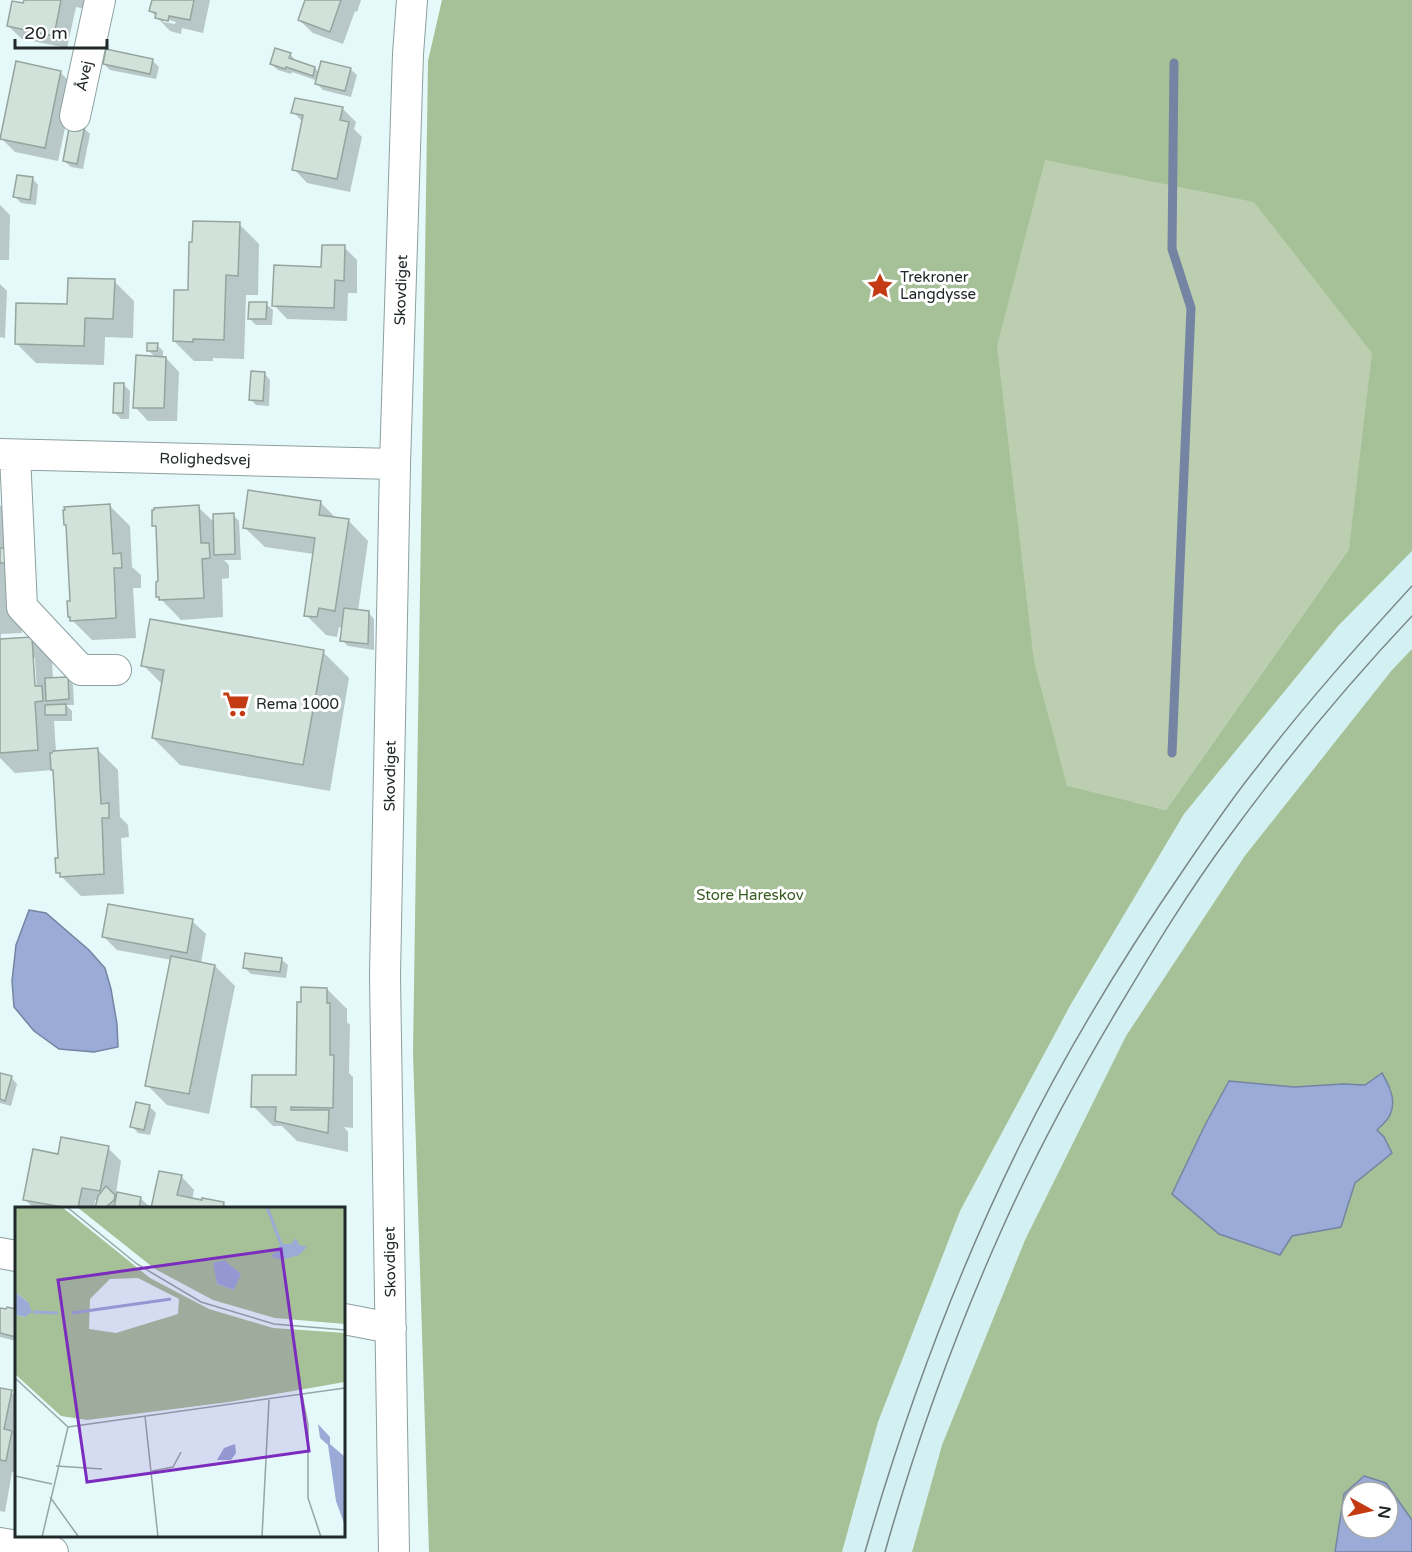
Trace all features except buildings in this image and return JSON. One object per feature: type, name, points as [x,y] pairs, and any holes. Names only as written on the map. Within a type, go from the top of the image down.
[{"type":"street","name":"Åvej","points":[[75,116],[100,0]]},
{"type":"street","name":"Skovdiget","points":[[394,1552],[385,976],[395,464],[412,0]]},
{"type":"street","name":"Rolighedsvej","points":[[116,670],[81,670],[22,608],[7,455],[395,464]]},
{"type":"street","points":[[0,1253],[15,1256]]},
{"type":"street","points":[[345,1319],[391,1328]]},
{"type":"street","points":[[0,1543],[53,1552]]},
{"type":"shaded area","points":[[1412,551],[1412,649],[1392,670],[1025,1240],[942,1445],[912,1552],[842,1552],[878,1422],[960,1211],[1071,1004],[1184,814],[1338,626]]},
{"type":"green space","name":"Store Hareskov","points":[[442,0],[1412,0],[1412,551],[1338,626],[1184,814],[1071,1004],[960,1211],[878,1422],[842,1552],[429,1552],[413,1053],[428,61]],"holes":[[[1045,160],[1254,202],[1372,353],[1349,549],[1166,810],[1067,786],[1034,662],[997,346]]]},
{"type":"green space","name":"Store Hareskov","points":[[1412,0],[1412,482],[1351,538],[1349,549],[1166,810],[1133,802],[451,1552],[449,76]]},
{"type":"green space","points":[[1412,649],[1412,1520],[1400,1503],[1400,1480],[1340,1480],[1340,1520],[1335,1552],[912,1552],[942,1445],[1025,1240],[1126,1036],[1244,857],[1392,670]],"holes":[[[1229,1081],[1294,1087],[1343,1084],[1391,1088],[1390,1111],[1377,1130],[1392,1153],[1355,1183],[1341,1227],[1292,1236],[1172,1194]]]},
{"type":"water","points":[[29,910],[46,913],[89,950],[105,968],[117,1024],[118,1047],[94,1052],[59,1049],[34,1031],[14,1007],[12,981],[16,945]]},
{"type":"water","points":[[1382,1073],[1393,1104],[1389,1117],[1377,1130],[1384,1137],[1392,1153],[1355,1183],[1341,1227],[1292,1236],[1280,1255],[1219,1234],[1172,1194],[1229,1081],[1294,1087],[1365,1085]]},
{"type":"water","points":[[1364,1476],[1377,1480],[1360,1480]]},
{"type":"water","points":[[1400,1503],[1412,1520],[1412,1552],[1335,1552],[1340,1520],[1340,1540],[1400,1540]]},
{"type":"waterway","points":[[1172,753],[1191,308],[1172,249],[1174,63]]},
{"type":"tram line","points":[[865,1552],[914,1397],[974,1246],[1037,1110],[1097,1003],[1140,934],[1239,790],[1314,697],[1412,586]]},
{"type":"tram line","points":[[885,1552],[923,1429],[968,1308],[1029,1172],[1087,1061],[1171,921],[1228,838],[1317,724],[1412,616]]},
{"type":"place","name":"Trekroner Langdysse","points":[[880,286]]},
{"type":"place","name":"Rema 1000","points":[[236,704]]}]
